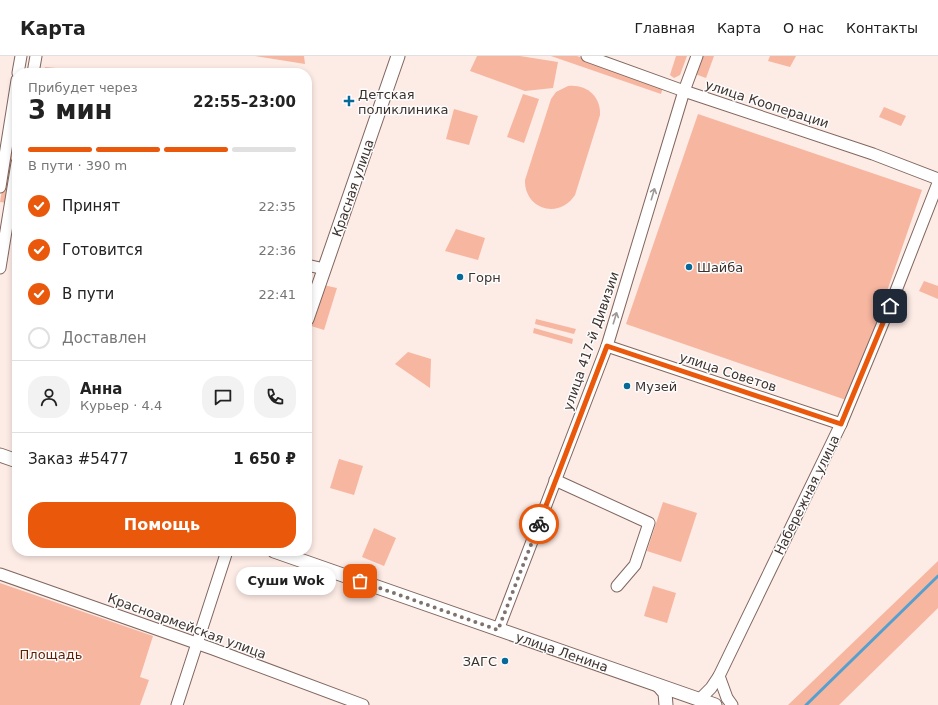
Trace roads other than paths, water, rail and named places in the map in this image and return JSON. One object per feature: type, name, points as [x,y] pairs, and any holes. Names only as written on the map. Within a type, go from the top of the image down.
[{"type":"street","points":[[19,68],[21,56]]},
{"type":"street","points":[[34,68],[36,56]]},
{"type":"street","name":"Красная улица","points":[[312,304],[398,56]]},
{"type":"street","name":"улица Кооперации","points":[[587,56],[684,91],[831,139],[938,179]]},
{"type":"street","name":"улица 417-й Дивизии","points":[[498,630],[607,346],[684,91],[697,56]]},
{"type":"street","points":[[0,187],[12,111]]},
{"type":"street","name":"Набережная улица","points":[[695,702],[712,688],[720,676],[841,424],[890,306],[938,183]]},
{"type":"street","points":[[0,268],[12,194]]},
{"type":"street","points":[[312,266],[324,269]]},
{"type":"street","name":"улица Советов","points":[[607,346],[841,424]]},
{"type":"street","points":[[0,455],[12,459]]},
{"type":"street","points":[[555,480],[650,523],[635,565],[617,586]]},
{"type":"street","points":[[177,705],[224,556]]},
{"type":"street","name":"улица Ленина","points":[[288,556],[659,686],[695,702],[715,705]]},
{"type":"street","name":"Красноармейская улица","points":[[0,574],[363,705]]},
{"type":"street","points":[[720,676],[727,698],[732,705]]},
{"type":"street","points":[[659,686],[665,693],[666,705]]},
{"type":"waterway","points":[[806,705],[938,576]]},
{"type":"place","name":"Детская поликлиника","points":[[349,101]]},
{"type":"place","name":"Шайба","points":[[689,267]]},
{"type":"place","name":"Горн","points":[[460,277]]},
{"type":"place","name":"Музей","points":[[627,386]]},
{"type":"place","name":"Суши Wok","points":[[360,581]]},
{"type":"place","name":"ЗАГС","points":[[505,661]]},
{"type":"park label","name":"Площадь","points":[[51,654]]}]
